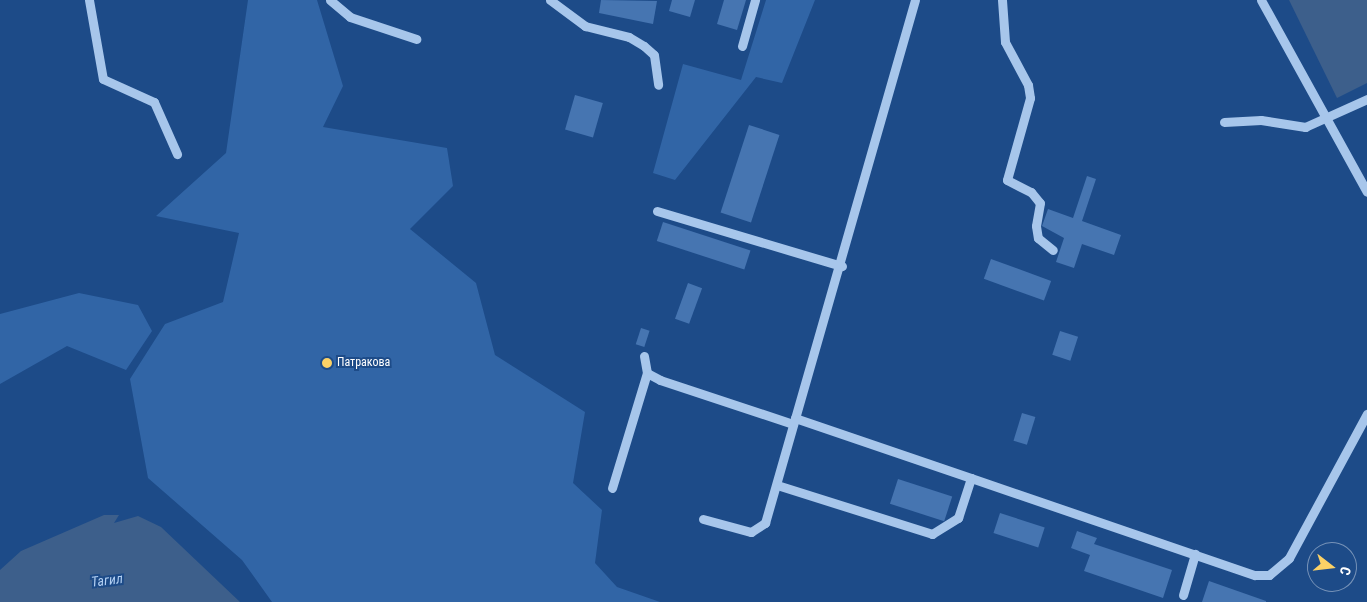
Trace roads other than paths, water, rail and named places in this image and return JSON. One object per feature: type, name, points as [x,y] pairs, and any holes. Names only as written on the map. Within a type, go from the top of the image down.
[{"type":"lane","points":[[89,0],[103,79],[154,102],[177,154]]},
{"type":"lane","points":[[330,0],[350,17],[416,39]]},
{"type":"lane","points":[[550,0],[585,26],[629,37],[644,46],[654,55],[658,85]]},
{"type":"lane","points":[[742,46],[755,0]]},
{"type":"lane","points":[[703,519],[751,532],[760,530],[777,485],[794,421],[842,266],[915,0]]},
{"type":"lane","points":[[1002,0],[1005,42],[1028,85],[1030,98],[1007,180],[1032,192],[1040,203],[1036,226],[1038,238],[1054,250]]},
{"type":"lane","points":[[1261,0],[1367,192]]},
{"type":"lane","points":[[1224,122],[1261,120],[1305,127],[1326,120],[1367,99]]},
{"type":"lane","points":[[657,210],[842,266]]},
{"type":"lane","points":[[612,488],[647,373],[644,356]]},
{"type":"lane","points":[[647,373],[735,408],[794,421],[971,478],[1255,575],[1280,569],[1367,414]]},
{"type":"lane","points":[[777,485],[932,534],[958,518],[971,478]]},
{"type":"lane","points":[[1183,595],[1195,554]]},
{"type":"water","points":[[1289,0],[1367,0],[1367,83],[1337,98]]},
{"type":"water","name":"Тагил","points":[[104,515],[119,515],[114,523],[138,516],[161,527],[240,602],[0,602],[0,570],[21,551]]},
{"type":"place","name":"Патракова","points":[[327,363]]}]
